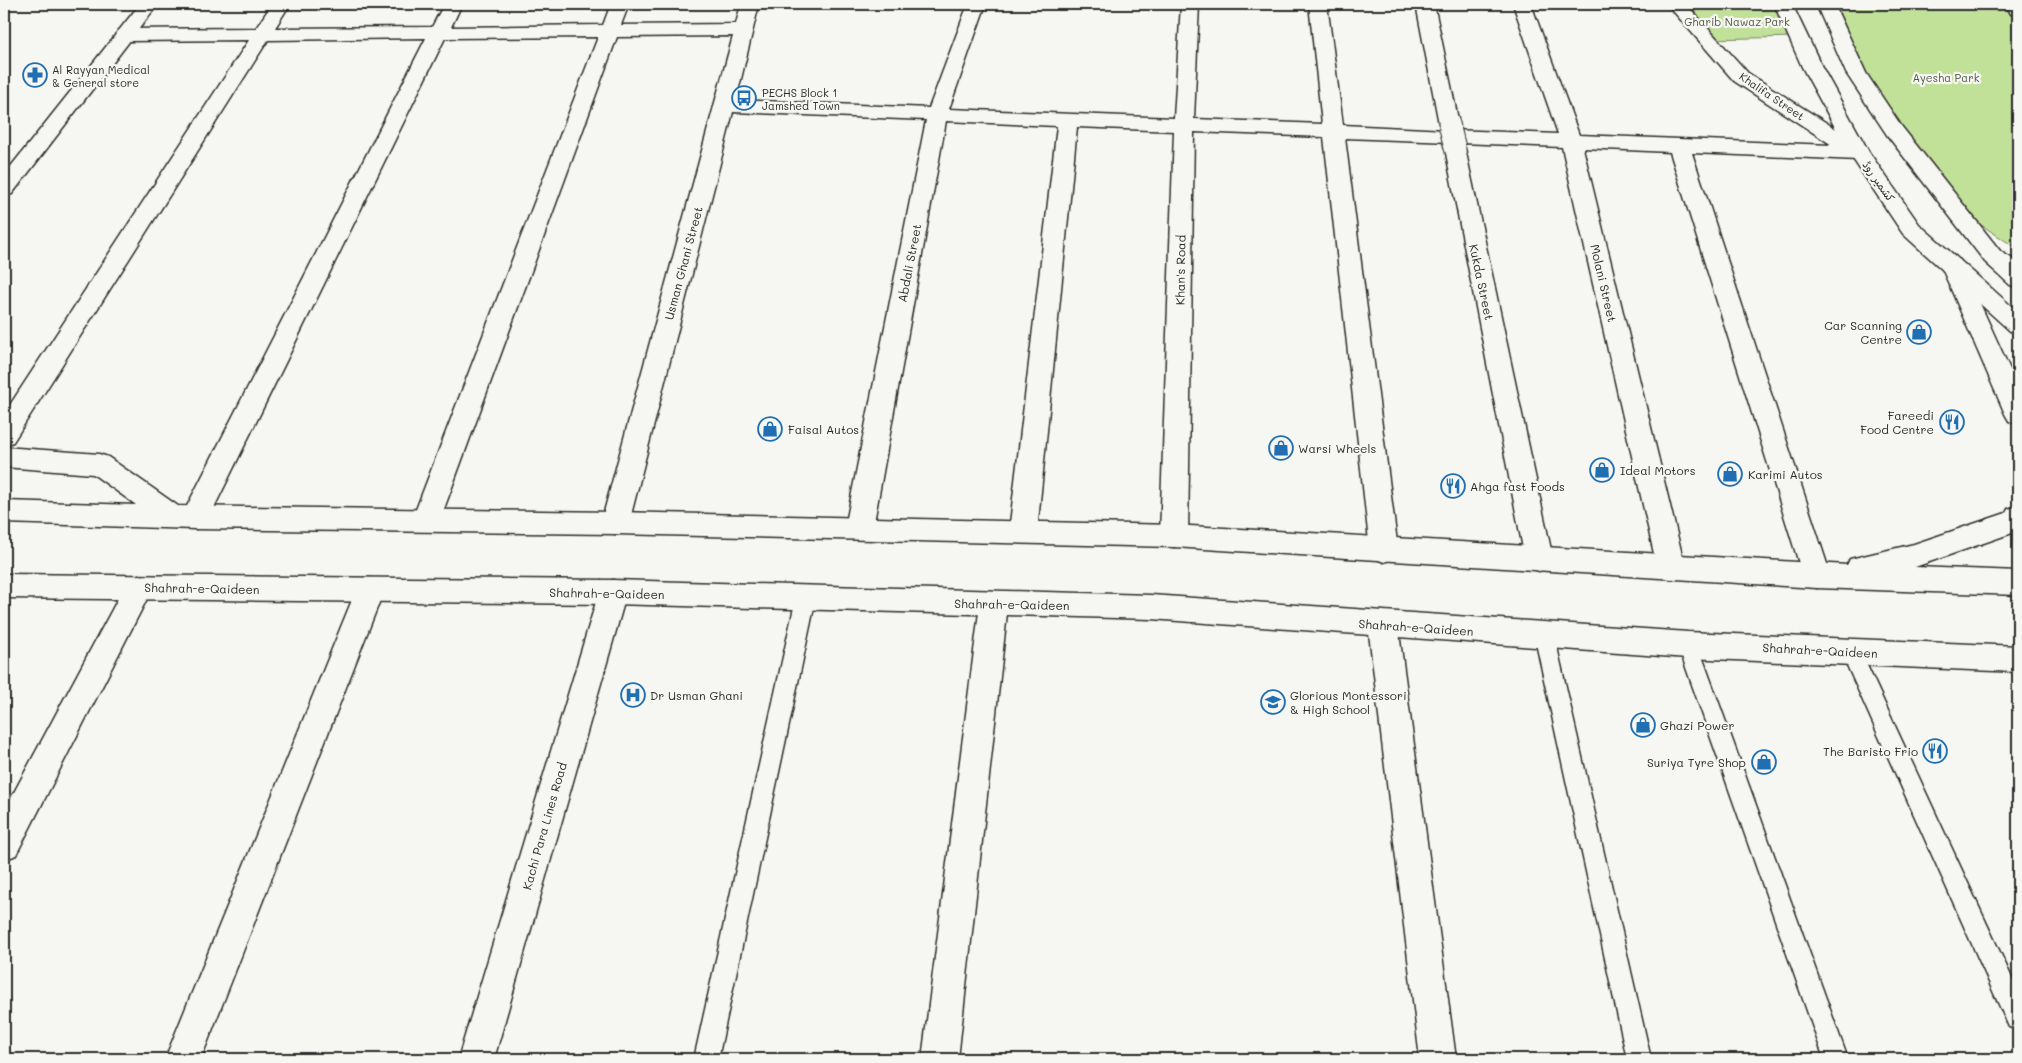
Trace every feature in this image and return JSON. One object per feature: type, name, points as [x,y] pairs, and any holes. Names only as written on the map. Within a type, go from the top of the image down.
[{"type":"street","points":[[4,189],[149,4]]},
{"type":"street","points":[[4,435],[281,4]]},
{"type":"street","points":[[183,518],[454,4]]},
{"type":"street","points":[[426,520],[620,4]]},
{"type":"street","name":"Usman Ghani Street","points":[[615,522],[725,106],[750,4]]},
{"type":"street","name":"Abdali Street","points":[[859,528],[937,114],[977,4]]},
{"type":"street","name":"Khan's Road","points":[[1174,536],[1184,125],[1190,4]]},
{"type":"street","points":[[1318,4],[1384,550]]},
{"type":"street","name":"Kukda Street","points":[[1425,4],[1539,559]]},
{"type":"street","name":"Molani Street","points":[[1522,4],[1571,141],[1671,567]]},
{"type":"street","name":"Khalifa Street","points":[[1676,4],[1741,76],[1860,153]]},
{"type":"street","name":"کشمیر روڈ","points":[[1783,4],[1812,67],[1860,153],[1911,229],[2018,325]]},
{"type":"street","points":[[1825,4],[1856,73],[1894,131],[1993,257],[2018,279]]},
{"type":"street","points":[[2015,4],[2018,10]]},
{"type":"street","points":[[125,35],[743,30]]},
{"type":"street","points":[[725,106],[1860,153]]},
{"type":"street","points":[[1023,532],[1068,120]]},
{"type":"street","points":[[1679,146],[1817,576]]},
{"type":"street","points":[[1993,257],[2018,273]]},
{"type":"street","points":[[1952,266],[2018,414]]},
{"type":"street","points":[[4,457],[99,464],[183,518]]},
{"type":"street","points":[[4,512],[183,518],[615,522],[1174,536],[1817,576],[2018,583]]},
{"type":"street","points":[[1817,576],[1914,556],[2016,521],[2018,517]]},
{"type":"street","name":"Shahrah-e-Qaideen","points":[[4,586],[613,592],[1150,608],[1688,644],[2018,659]]},
{"type":"street","points":[[4,844],[139,587]]},
{"type":"street","points":[[183,1059],[370,590]]},
{"type":"street","name":"Kachi Para Lines Road","points":[[476,1059],[613,592]]},
{"type":"street","points":[[940,1059],[994,604]]},
{"type":"street","points":[[1383,625],[1438,1059]]},
{"type":"lane","points":[[706,1059],[806,598]]},
{"type":"lane","points":[[1544,634],[1639,1059]]},
{"type":"lane","points":[[1688,644],[1836,1059]]},
{"type":"lane","points":[[1851,652],[2018,1018]]},
{"type":"green space","name":"Gharib Nawaz Park","points":[[1676,4],[1785,4],[1798,37],[1706,39]]},
{"type":"green space","name":"Ayesha Park","points":[[1825,4],[2015,4],[2018,10],[2018,249],[1955,208],[1856,73]]},
{"type":"place","name":"Al Rayyan Medical & General store","points":[[35,75]]},
{"type":"place","name":"PECHS Block 1 Jamshed Town","points":[[744,98]]},
{"type":"place","name":"Car Scanning Centre","points":[[1919,332]]},
{"type":"place","name":"Fareedi Food Centre","points":[[1952,422]]},
{"type":"place","name":"Faisal Autos","points":[[770,429]]},
{"type":"place","name":"Warsi Wheels","points":[[1281,448]]},
{"type":"place","name":"Ideal Motors","points":[[1602,470]]},
{"type":"place","name":"Karimi Autos","points":[[1730,474]]},
{"type":"place","name":"Ahga fast Foods","points":[[1453,486]]},
{"type":"place","name":"Dr Usman Ghani","points":[[633,695]]},
{"type":"place","name":"Glorious Montessori & High School","points":[[1273,702]]},
{"type":"place","name":"Ghazi Power","points":[[1643,725]]},
{"type":"place","name":"The Baristo Frio","points":[[1935,751]]},
{"type":"place","name":"Suriya Tyre Shop","points":[[1764,762]]}]
